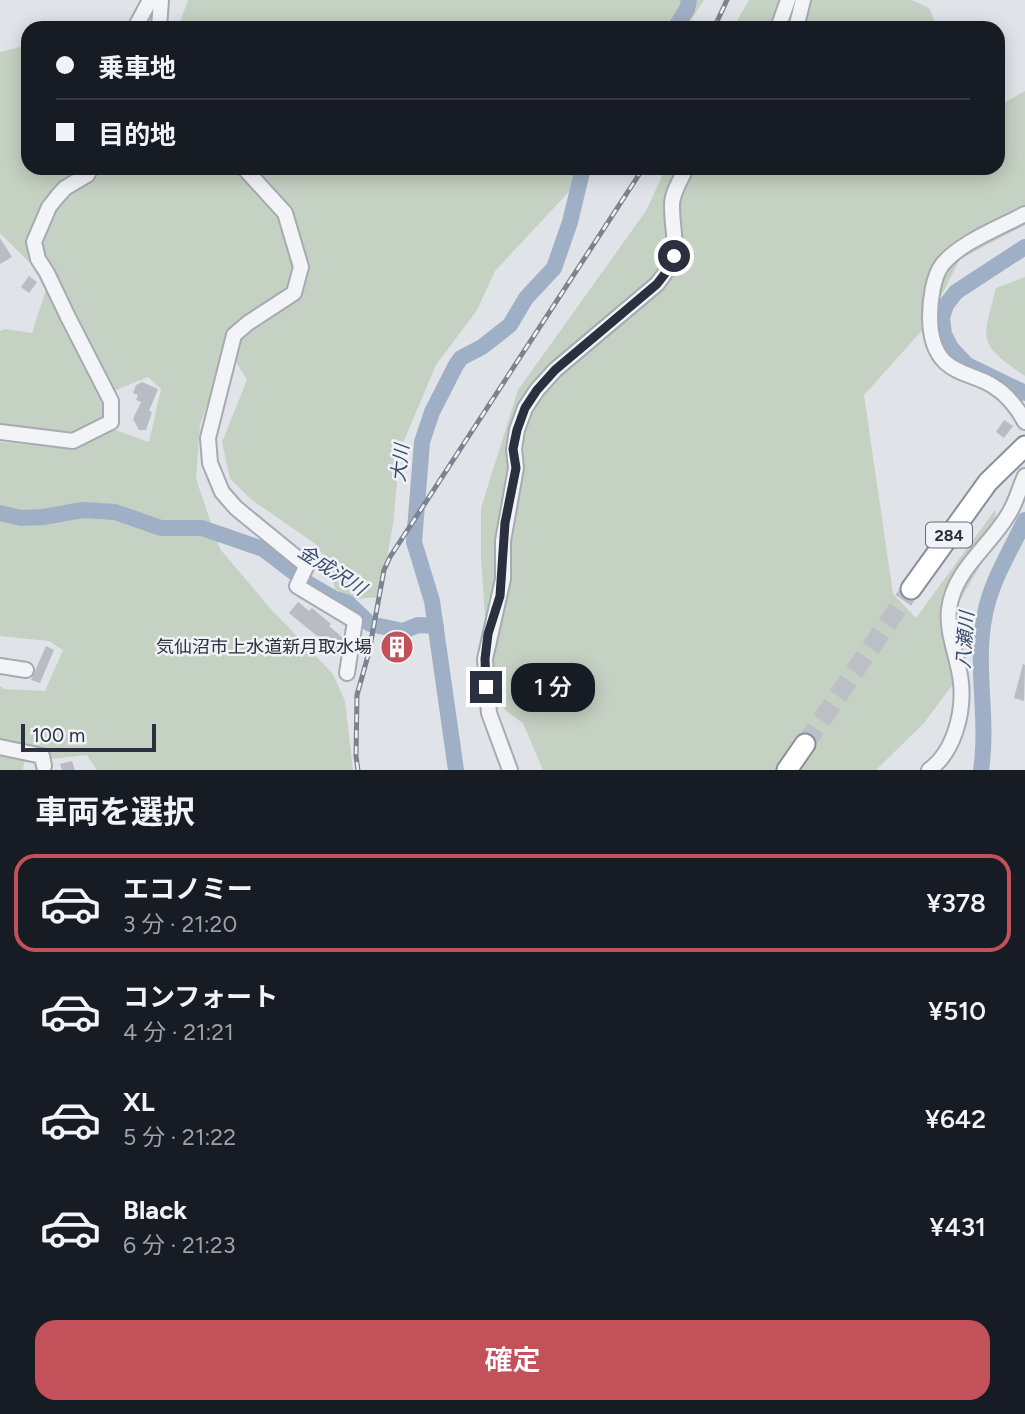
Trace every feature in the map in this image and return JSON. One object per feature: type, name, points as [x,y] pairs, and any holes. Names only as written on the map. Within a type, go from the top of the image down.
[{"type":"highway","name":"284","points":[[911,589],[988,482],[1025,446]]},
{"type":"highway","points":[[787,770],[805,744]]},
{"type":"street","points":[[139,21],[150,0]]},
{"type":"street","points":[[160,21],[161,0]]},
{"type":"street","points":[[780,21],[788,0]]},
{"type":"street","points":[[798,21],[803,0]]},
{"type":"street","points":[[0,432],[73,441],[111,422],[111,401],[38,259],[34,242],[49,207],[57,197],[87,175]]},
{"type":"street","points":[[251,175],[285,212],[301,267],[295,293],[234,335],[208,438],[210,463],[222,492],[236,508],[306,567],[297,586],[355,621],[347,673]]},
{"type":"street","points":[[510,770],[489,713],[485,659],[488,634],[503,579],[503,541],[516,468],[513,449],[517,430],[531,399],[555,370],[657,284],[667,271],[674,256],[676,242],[673,195],[683,175]]},
{"type":"street","points":[[1025,214],[959,250],[942,264],[937,274],[930,312],[933,341],[945,362],[966,375],[992,385],[1015,404],[1025,422]]},
{"type":"street","points":[[929,770],[952,739],[961,700],[961,682],[949,613],[952,597],[965,571],[1009,515],[1025,476]]},
{"type":"street","points":[[0,666],[26,670]]},
{"type":"street","points":[[0,747],[42,756],[44,766]]},
{"type":"green space","points":[[188,0],[704,0],[690,21],[180,21]]},
{"type":"green space","points":[[749,0],[912,0],[929,8],[935,21],[737,21]]},
{"type":"green space","points":[[21,47],[21,175],[584,175],[495,271],[477,310],[436,365],[400,450],[393,524],[380,597],[354,599],[335,589],[331,569],[317,545],[252,500],[230,479],[222,442],[247,380],[235,360],[221,366],[200,425],[196,479],[220,549],[269,607],[333,674],[345,701],[353,770],[97,770],[87,755],[24,762],[23,770],[0,770],[0,686],[4,689],[45,691],[63,650],[49,641],[0,636],[0,442],[74,449],[110,428],[149,442],[161,389],[148,377],[101,396],[104,418],[72,434],[0,423],[0,331],[5,329],[32,333],[53,268],[28,261],[0,233],[0,52]]},
{"type":"green space","points":[[1025,91],[1025,225],[960,259],[926,326],[864,395],[893,594],[916,618],[995,510],[998,535],[956,607],[959,676],[924,723],[876,770],[543,770],[523,723],[505,710],[490,688],[481,559],[481,508],[518,390],[646,211],[663,175],[1005,175],[1005,102]]},
{"type":"green space","points":[[1025,277],[1025,376],[991,348],[986,331],[996,288]]},
{"type":"building","points":[[0,238],[12,257],[0,264]]},
{"type":"building","points":[[29,276],[37,282],[29,293],[21,287]]},
{"type":"building","points":[[142,382],[158,389],[149,411],[152,412],[146,430],[139,430],[133,419],[141,402],[136,400],[138,395],[133,393],[136,385]]},
{"type":"building","points":[[1004,420],[1013,426],[1004,438],[996,432]]},
{"type":"building","points":[[298,602],[309,611],[312,608],[343,638],[338,653],[289,613]]},
{"type":"building","name":"気仙沼市上水道新月取水場","points":[[393,639],[399,639],[403,644],[400,654],[393,653]]},
{"type":"building","points":[[46,646],[54,650],[40,683],[31,680]]},
{"type":"building","points":[[1023,664],[1025,665],[1024,701],[1014,698]]},
{"type":"building","points":[[72,761],[75,770],[62,770],[60,764]]},
{"type":"waterway","name":"大川","points":[[679,21],[689,0]]},
{"type":"waterway","name":"大川","points":[[456,770],[432,601],[414,542],[422,442],[432,412],[461,358],[482,347],[510,325],[526,298],[554,268],[570,222],[581,175]]},
{"type":"waterway","name":"八瀬川","points":[[1025,247],[956,292],[946,305],[942,318],[944,334],[951,348],[967,365],[1025,393]]},
{"type":"waterway","name":"金成沢川","points":[[0,513],[21,518],[83,510],[115,512],[161,528],[202,528],[263,549],[309,584],[348,603],[370,624],[403,631],[418,625],[436,626]]},
{"type":"waterway","name":"八瀬川","points":[[981,770],[981,653],[985,614],[997,578],[1025,520]]},
{"type":"tunnel","points":[[805,744],[911,589]]},
{"type":"railway","points":[[717,21],[727,0]]},
{"type":"railway","points":[[358,770],[357,695],[369,652],[384,570],[390,557],[639,175]]},
{"type":"place","name":"気仙沼市上水道新月取水場","points":[[397,647]]},
{"type":"route","points":[[486,687],[488,634],[500,596],[505,523],[514,487],[516,468],[513,449],[525,408],[555,370],[657,284],[674,256]]}]
